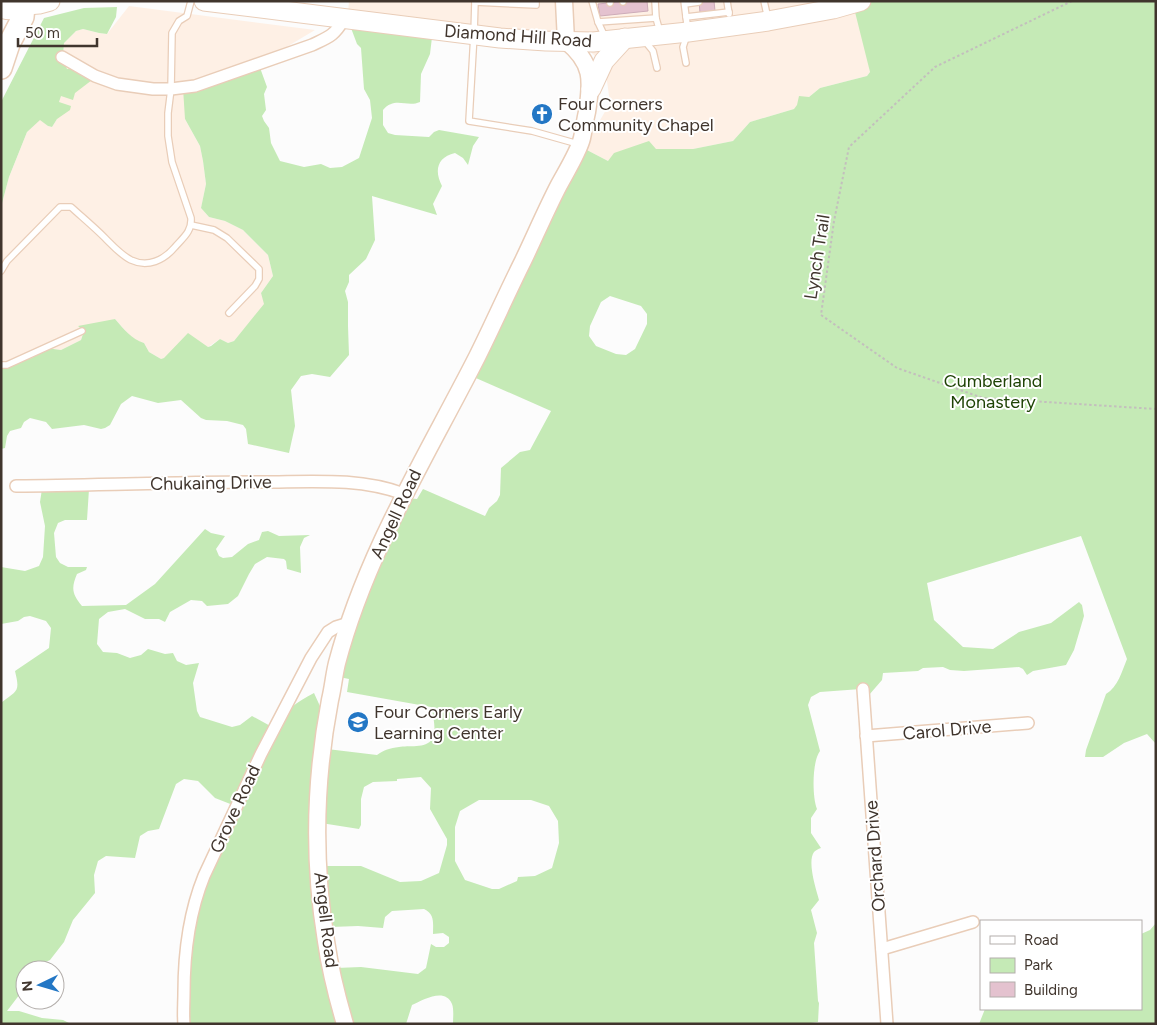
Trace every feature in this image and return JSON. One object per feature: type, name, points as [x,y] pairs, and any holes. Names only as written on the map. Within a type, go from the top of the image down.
[{"type":"highway","points":[[1,68],[9,44],[23,17],[27,4]]},
{"type":"main road","points":[[1,8],[11,10],[27,4],[39,4],[50,1]]},
{"type":"main road","name":"Diamond Hill Road","points":[[204,1],[300,8],[344,19],[500,38],[593,42],[626,28],[659,27],[730,19],[768,21],[807,11],[833,9],[861,1]]},
{"type":"main road","points":[[564,1],[566,41]]},
{"type":"main road","points":[[591,89],[604,61],[626,28]]},
{"type":"main road","name":"Angell Road","points":[[345,1024],[326,942],[319,880],[317,821],[326,721],[337,664],[349,623],[375,555],[404,494],[478,355],[551,200],[582,140],[591,89],[583,58],[566,41]]},
{"type":"street","points":[[62,57],[96,76],[117,84],[153,89],[195,86],[328,38],[336,32],[344,19]]},
{"type":"street","name":"Chukaing Drive","points":[[16,486],[350,482],[389,488],[404,494]]},
{"type":"street","name":"Grove Road","points":[[184,1024],[184,965],[188,934],[197,893],[261,754],[311,658],[328,632],[336,626],[349,623]]},
{"type":"street","name":"Orchard Drive","points":[[863,689],[887,1024]]},
{"type":"street","name":"Carol Drive","points":[[866,736],[1028,723]]},
{"type":"street","points":[[882,949],[973,922]]},
{"type":"lane","points":[[1,271],[7,262],[60,207],[71,207],[120,253],[142,263],[157,262],[170,254],[188,232],[191,218],[172,162],[168,136],[168,114],[171,89],[172,33],[179,20],[187,16],[191,1]]},
{"type":"lane","points":[[536,1],[536,5],[475,2],[468,121],[532,131],[580,144]]},
{"type":"lane","points":[[592,1],[598,22]]},
{"type":"lane","points":[[655,1],[659,27]]},
{"type":"lane","points":[[727,1],[730,19]]},
{"type":"lane","points":[[764,1],[768,21]]},
{"type":"lane","points":[[686,63],[683,47],[687,24],[685,2],[699,2]]},
{"type":"lane","points":[[626,28],[637,12]]},
{"type":"lane","points":[[598,22],[612,18],[626,28],[653,51],[657,68]]},
{"type":"lane","points":[[598,22],[626,28]]},
{"type":"lane","points":[[191,225],[214,230],[228,238],[259,269],[260,279],[230,313]]},
{"type":"lane","points":[[1,365],[7,366],[82,331]]},
{"type":"path","name":"Lynch Trail","points":[[1072,1],[935,67],[849,147],[834,221],[820,315],[897,368],[983,398],[1156,408]]},
{"type":"shaded area","points":[[349,1],[863,1],[870,72],[867,76],[820,88],[794,109],[750,122],[733,141],[693,149],[656,149],[608,161],[585,149],[610,103],[606,74],[596,57],[581,43],[347,25]]},
{"type":"shaded area","points":[[129,6],[315,30],[258,64],[185,119],[200,146],[203,161],[206,184],[201,208],[209,217],[225,221],[243,230],[268,255],[273,276],[261,293],[265,304],[234,341],[228,343],[220,339],[208,347],[161,359],[149,352],[144,343],[131,337],[115,319],[84,331],[81,340],[61,350],[46,348],[32,358],[1,362],[1,207],[9,177],[27,132],[40,119],[52,127],[57,119],[67,69],[63,56],[64,43],[76,31],[83,29],[107,34]]},
{"type":"green space","name":"Cumberland Monastery","points":[[863,1],[1156,1],[1156,744],[1147,734],[1124,743],[1103,757],[1085,757],[1106,694],[1117,683],[1127,659],[1081,536],[927,583],[934,620],[963,647],[993,649],[1019,632],[1051,623],[1079,602],[1082,605],[1084,616],[1074,650],[1066,665],[1033,671],[1027,675],[1019,667],[964,671],[950,670],[943,667],[883,673],[882,680],[869,695],[861,689],[820,692],[811,697],[808,705],[820,751],[815,763],[814,779],[814,796],[817,809],[811,818],[811,833],[821,848],[814,852],[811,862],[819,900],[811,910],[817,933],[814,943],[819,1003],[818,1022],[804,1024],[453,1024],[452,1004],[449,999],[444,996],[433,996],[412,1005],[406,1024],[189,1024],[188,991],[195,914],[206,877],[238,807],[215,798],[198,781],[184,779],[176,784],[159,829],[148,831],[140,836],[135,858],[106,856],[98,861],[94,875],[95,893],[73,920],[64,942],[50,960],[15,960],[15,1000],[7,1011],[19,1011],[42,1018],[63,1020],[71,1024],[1,1024],[1,703],[16,690],[15,671],[49,648],[51,628],[46,621],[30,616],[18,621],[1,624],[1,567],[25,571],[39,566],[43,557],[45,526],[40,502],[42,489],[89,489],[87,520],[65,520],[58,523],[54,533],[56,557],[60,563],[68,567],[87,567],[86,570],[77,574],[73,587],[74,594],[82,606],[126,605],[155,584],[205,529],[211,533],[225,536],[216,549],[219,556],[223,558],[232,557],[248,544],[259,540],[262,532],[268,531],[279,536],[310,535],[304,538],[300,547],[301,573],[287,569],[284,559],[267,557],[255,564],[238,596],[228,604],[207,606],[202,601],[191,600],[170,612],[165,622],[159,619],[145,619],[125,609],[108,612],[99,619],[97,644],[103,652],[117,653],[130,658],[141,655],[148,649],[165,654],[173,653],[177,661],[186,665],[199,663],[193,683],[197,711],[200,717],[232,727],[240,725],[252,716],[274,728],[291,708],[314,693],[324,715],[327,749],[377,755],[403,746],[426,744],[433,736],[434,728],[431,707],[347,692],[349,679],[339,677],[344,652],[406,498],[417,499],[423,489],[485,516],[500,495],[501,468],[520,452],[530,450],[551,411],[469,375],[585,149],[608,161],[614,153],[649,141],[656,149],[693,149],[733,141],[750,122],[794,109],[799,96],[809,97],[820,88],[867,76],[870,72],[853,4]],"holes":[[[610,296],[641,306],[647,314],[647,324],[635,349],[626,355],[616,354],[596,346],[589,336],[590,326],[601,302]],[[421,777],[431,788],[430,809],[447,839],[439,873],[421,881],[400,882],[361,866],[321,866],[321,823],[359,829],[361,825],[361,799],[364,787],[373,782]],[[479,800],[531,800],[549,806],[558,821],[559,843],[552,868],[535,876],[518,877],[517,881],[499,889],[492,889],[465,880],[455,861],[455,827],[460,811]],[[424,909],[432,916],[433,934],[443,933],[449,937],[449,943],[444,947],[436,947],[431,944],[426,968],[418,974],[361,967],[336,968],[331,927],[358,926],[383,928],[385,917],[392,911]]]},
{"type":"green space","points":[[117,7],[116,17],[107,34],[83,29],[76,31],[64,43],[63,56],[67,69],[80,69],[92,80],[75,93],[73,100],[61,96],[59,102],[71,106],[70,110],[57,119],[52,127],[40,120],[27,132],[9,177],[1,207],[1,102],[44,18],[84,8]]},
{"type":"green space","points":[[351,28],[433,29],[430,54],[421,74],[420,102],[392,104],[383,110],[383,125],[388,133],[429,137],[439,130],[479,137],[473,146],[468,165],[463,158],[455,153],[441,161],[438,175],[442,186],[433,204],[437,215],[372,196],[375,240],[366,259],[349,275],[349,282],[345,291],[348,302],[349,355],[330,377],[312,374],[301,376],[291,390],[295,426],[289,453],[248,444],[246,429],[243,425],[201,418],[181,400],[158,403],[132,396],[121,404],[110,425],[105,428],[101,429],[84,425],[52,429],[46,422],[30,418],[24,422],[21,428],[10,431],[5,448],[1,449],[1,362],[32,358],[46,348],[61,350],[81,340],[84,331],[78,326],[115,319],[131,336],[144,343],[149,352],[161,359],[188,333],[208,347],[220,339],[228,343],[234,341],[264,304],[261,293],[273,276],[268,255],[243,230],[225,221],[209,217],[201,208],[206,184],[203,161],[200,146],[185,119],[183,88],[259,65],[267,87],[264,94],[266,110],[262,116],[269,128],[271,143],[280,161],[304,167],[321,164],[330,168],[342,167],[359,158],[372,118],[370,100],[364,89],[361,48],[357,44]]},
{"type":"green space","points":[[1156,923],[1156,1024],[979,1024],[985,1010],[1142,1010],[1142,934],[1150,930]]},
{"type":"building","points":[[647,1],[648,11],[600,16],[598,4]]},
{"type":"building","points":[[699,1],[714,1],[715,11],[700,13]]},
{"type":"place","name":"Four Corners Community Chapel","points":[[542,114]]},
{"type":"place","name":"Four Corners Early Learning Center","points":[[358,722]]}]
